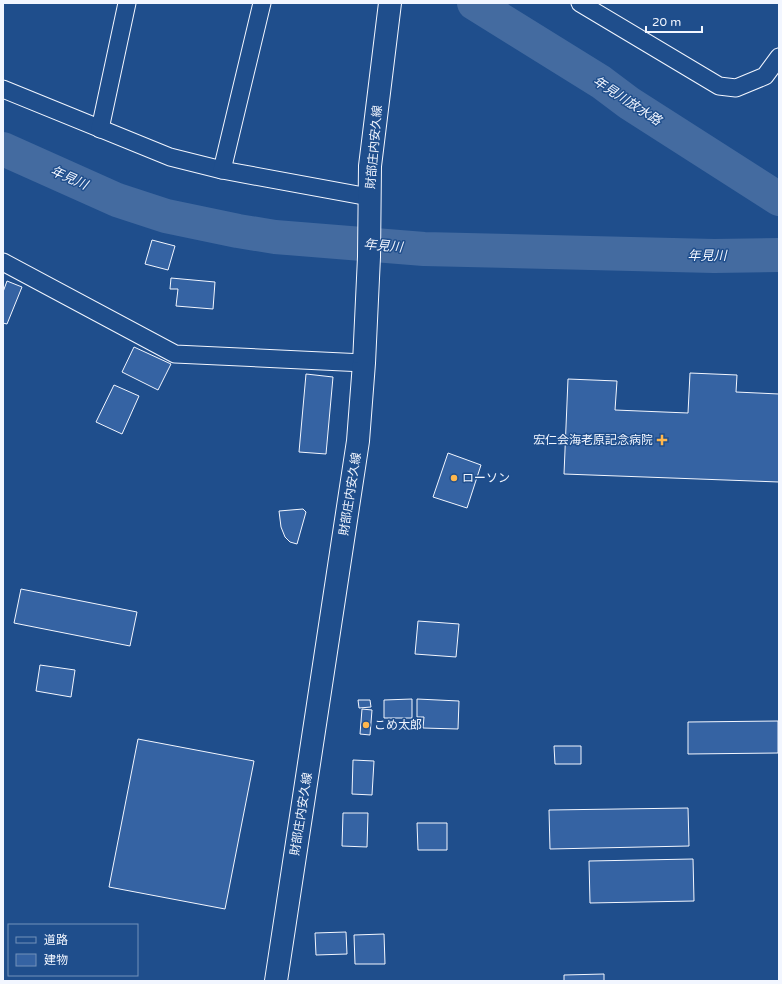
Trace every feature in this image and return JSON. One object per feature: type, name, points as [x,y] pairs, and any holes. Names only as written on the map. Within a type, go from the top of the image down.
[{"type":"main road","name":"財部庄内安久線","points":[[276,981],[358,441],[364,363],[369,257],[370,166],[390,3]]},
{"type":"street","points":[[100,129],[126,3]]},
{"type":"street","points":[[222,170],[262,3]]},
{"type":"street","points":[[580,3],[719,86],[736,88],[765,76],[779,57]]},
{"type":"street","points":[[3,89],[170,157],[370,204]]},
{"type":"street","points":[[3,262],[175,354],[364,363]]},
{"type":"building","points":[[152,240],[175,246],[168,270],[145,264]]},
{"type":"building","points":[[171,278],[215,282],[213,309],[176,306],[178,289],[170,289]]},
{"type":"building","points":[[7,281],[22,287],[7,324],[3,323],[3,292]]},
{"type":"building","points":[[134,347],[171,364],[158,390],[122,372]]},
{"type":"building","points":[[690,373],[737,375],[736,392],[779,394],[779,482],[564,474],[568,379],[617,381],[615,410],[688,413]]},
{"type":"building","points":[[306,374],[333,377],[326,454],[299,452]]},
{"type":"building","points":[[114,385],[139,396],[122,434],[96,422]]},
{"type":"building","points":[[448,453],[481,465],[467,508],[433,497]]},
{"type":"building","points":[[303,509],[306,512],[297,544],[290,542],[285,537],[281,527],[279,511]]},
{"type":"building","points":[[21,589],[137,612],[130,646],[14,623]]},
{"type":"building","points":[[418,621],[459,624],[456,657],[415,654]]},
{"type":"building","points":[[40,665],[75,670],[71,697],[36,691]]},
{"type":"building","points":[[412,699],[412,718],[384,718],[384,700]]},
{"type":"building","points":[[417,699],[459,701],[458,729],[423,728],[424,717],[417,717]]},
{"type":"building","points":[[358,700],[370,700],[371,707],[359,708]]},
{"type":"building","name":"こめ太郎","points":[[362,709],[372,710],[370,735],[360,734]]},
{"type":"building","points":[[778,721],[778,753],[688,754],[688,722]]},
{"type":"building","points":[[138,739],[254,761],[225,909],[109,887]]},
{"type":"building","points":[[554,746],[581,746],[581,764],[555,764]]},
{"type":"building","points":[[353,760],[374,761],[372,795],[352,794]]},
{"type":"building","points":[[688,808],[689,846],[550,849],[549,810]]},
{"type":"building","points":[[343,813],[368,813],[367,847],[342,846]]},
{"type":"building","points":[[417,823],[447,823],[447,850],[418,850]]},
{"type":"building","points":[[693,859],[694,901],[590,903],[589,861]]},
{"type":"building","points":[[346,932],[347,954],[316,955],[315,933]]},
{"type":"building","points":[[384,934],[385,964],[355,964],[354,935]]},
{"type":"building","points":[[604,974],[604,981],[564,981],[564,975]]},
{"type":"waterway","name":"年見川放水路","points":[[474,3],[601,82],[629,103],[779,199]]},
{"type":"waterway","name":"年見川","points":[[3,149],[117,200],[166,216],[275,237],[424,249],[714,256],[779,255]]},
{"type":"place","name":"宏仁会海老原記念病院","points":[[662,440]]},
{"type":"place","name":"ローソン","points":[[454,478]]},
{"type":"place","name":"こめ太郎","points":[[366,725]]}]
